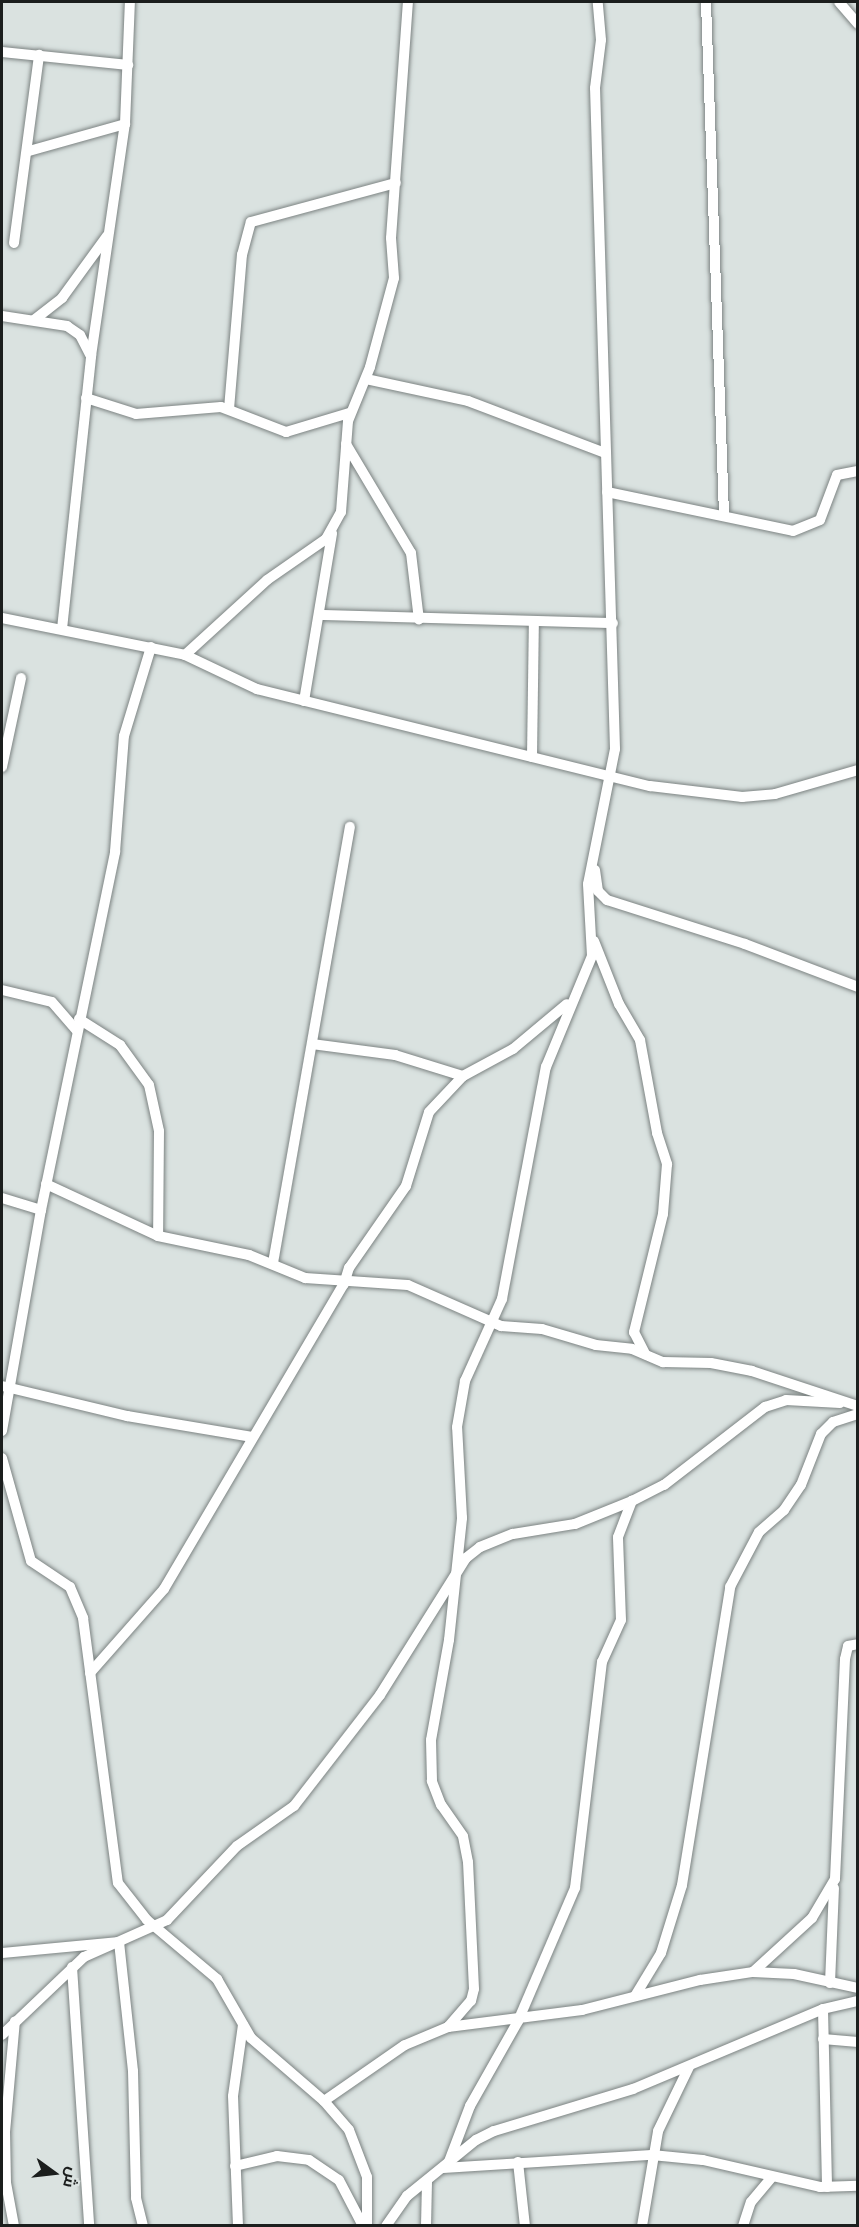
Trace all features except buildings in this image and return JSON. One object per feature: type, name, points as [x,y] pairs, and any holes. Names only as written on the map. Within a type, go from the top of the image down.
[{"type":"street","points":[[62,629],[90,356],[125,124],[130,2]]},
{"type":"street","points":[[303,701],[320,615],[332,533],[344,500],[346,444],[350,414],[366,379],[394,278],[391,238],[408,2]]},
{"type":"street","points":[[598,2],[595,88],[605,453],[616,730],[612,779],[596,866],[588,884],[587,909],[593,938],[619,1004],[640,1040],[657,1133],[668,1164],[663,1214],[634,1332],[646,1355]]},
{"type":"street","points":[[706,2],[724,516]]},
{"type":"street","points":[[839,2],[858,24]]},
{"type":"street","points":[[2,52],[128,65]]},
{"type":"street","points":[[14,243],[29,151],[39,56]]},
{"type":"street","points":[[29,151],[125,124]]},
{"type":"street","points":[[229,410],[242,255],[251,222],[396,183]]},
{"type":"street","points":[[34,320],[62,298],[110,231]]},
{"type":"street","points":[[2,316],[34,320],[74,330],[90,356]]},
{"type":"street","points":[[366,379],[468,401],[605,453]]},
{"type":"street","points":[[86,398],[136,414],[191,406],[229,410],[286,432],[350,414]]},
{"type":"street","points":[[346,444],[411,553],[419,620]]},
{"type":"street","points":[[607,492],[793,531],[808,528],[824,515],[837,475],[858,471]]},
{"type":"street","points":[[185,655],[267,580],[332,533]]},
{"type":"street","points":[[320,615],[419,620],[613,623]]},
{"type":"street","points":[[2,618],[151,646],[185,655],[248,686],[612,779],[742,796],[775,794],[858,770]]},
{"type":"street","points":[[532,757],[534,622]]},
{"type":"street","points":[[2,1431],[5,1387],[115,852],[124,736],[151,646]]},
{"type":"street","points":[[2,767],[21,678]]},
{"type":"street","points":[[273,1263],[350,827]]},
{"type":"street","points":[[596,866],[598,891],[607,900],[745,944],[858,987]]},
{"type":"street","points":[[448,2027],[471,2001],[474,1989],[467,1853],[463,1836],[441,1805],[432,1781],[431,1740],[462,1518],[457,1428],[465,1381],[501,1299],[546,1067],[571,1001],[592,956],[593,938]]},
{"type":"street","points":[[2,990],[52,1002],[77,1031]]},
{"type":"street","points":[[90,1673],[164,1589],[344,1284],[353,1260],[406,1186],[429,1112],[463,1076],[513,1048],[571,1001]]},
{"type":"street","points":[[79,1019],[120,1046],[148,1085],[159,1131],[158,1236]]},
{"type":"street","points":[[312,1044],[373,1050],[463,1076]]},
{"type":"street","points":[[46,1184],[158,1236],[273,1263],[305,1278],[344,1284],[408,1286],[492,1322],[518,1330],[542,1329],[646,1355],[672,1364],[711,1363],[752,1371],[840,1403]]},
{"type":"street","points":[[2,1198],[41,1210]]},
{"type":"street","points":[[5,1387],[127,1416],[252,1437]]},
{"type":"street","points":[[2,2035],[72,1967],[119,1942],[155,1927],[237,1846],[294,1806],[380,1695],[466,1558],[498,1539],[575,1524],[632,1501],[664,1485],[765,1407],[786,1400],[858,1406]]},
{"type":"street","points":[[635,1996],[661,1953],[682,1885],[730,1587],[759,1532],[784,1510],[801,1485],[821,1434],[833,1422],[858,1414]]},
{"type":"street","points":[[2,1458],[31,1561],[39,1570],[65,1581],[77,1601],[90,1673],[118,1883],[155,1927],[217,1979],[243,2025],[264,2052],[324,2101],[349,2130],[364,2162],[365,2226]]},
{"type":"street","points":[[445,2166],[470,2106],[518,2020],[575,1888],[602,1662],[621,1620],[618,1537],[632,1501]]},
{"type":"street","points":[[830,1983],[845,1659],[848,1646],[858,1644]]},
{"type":"street","points":[[753,1972],[812,1918],[835,1879]]},
{"type":"street","points":[[2,1953],[119,1942]]},
{"type":"street","points":[[119,1942],[133,2071],[136,2198],[143,2226]]},
{"type":"street","points":[[72,1967],[89,2226]]},
{"type":"street","points":[[324,2101],[405,2045],[448,2027],[518,2020],[753,1972],[794,1974],[858,1988]]},
{"type":"street","points":[[386,2226],[407,2196],[494,2132],[689,2067],[822,2009],[858,2001]]},
{"type":"street","points":[[822,2009],[827,2187]]},
{"type":"street","points":[[14,2226],[6,2183],[5,2132],[15,2021]]},
{"type":"street","points":[[238,2226],[232,2096],[243,2025]]},
{"type":"street","points":[[823,2039],[858,2042]]},
{"type":"street","points":[[642,2226],[652,2155],[662,2119],[689,2067]]},
{"type":"street","points":[[445,2166],[652,2155],[703,2160],[771,2178],[827,2187],[858,2186]]},
{"type":"street","points":[[235,2166],[277,2156],[309,2160],[339,2180],[365,2226]]},
{"type":"street","points":[[518,2162],[525,2226]]},
{"type":"street","points":[[744,2226],[751,2202],[771,2178]]},
{"type":"street","points":[[426,2226],[427,2181]]}]
